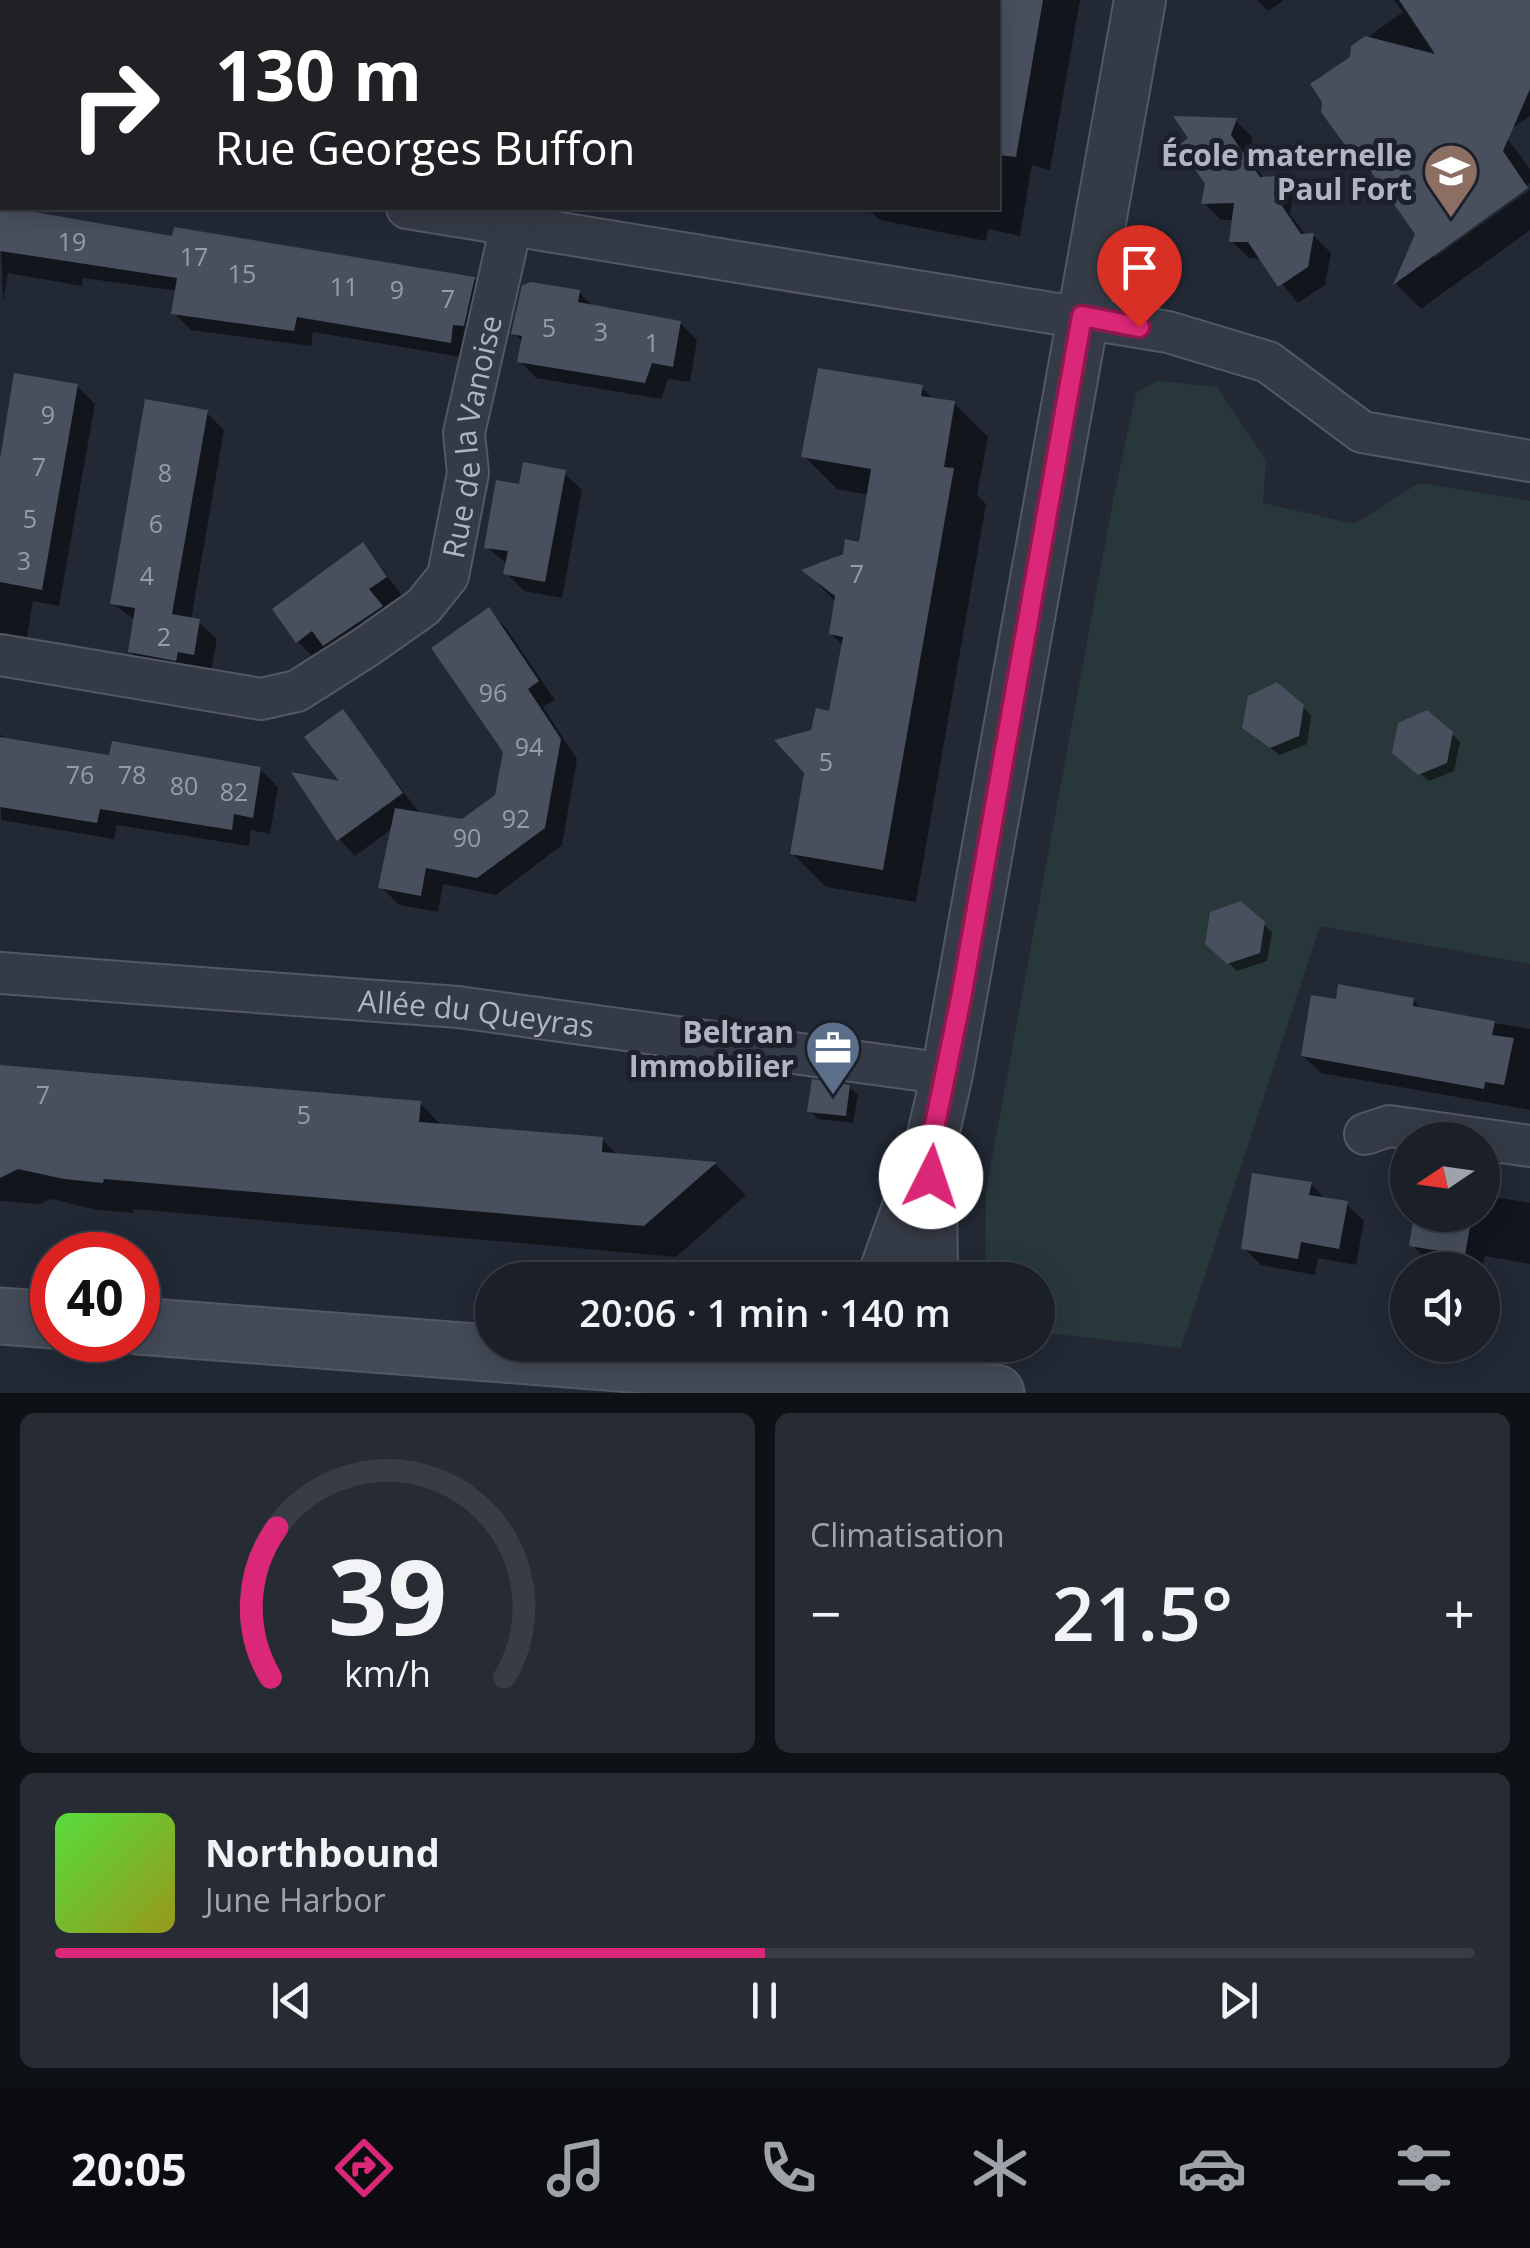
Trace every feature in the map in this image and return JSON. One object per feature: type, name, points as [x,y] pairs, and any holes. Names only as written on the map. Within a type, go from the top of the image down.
[{"type":"main road","points":[[0,1316],[30,1318]]},
{"type":"main road","points":[[160,1328],[696,1369],[939,1375],[996,1393]]},
{"type":"street","points":[[888,1262],[931,1144],[947,1074],[1140,0]]},
{"type":"street","points":[[419,210],[1168,332],[1268,362],[1362,432],[1530,461]]},
{"type":"street","name":"Rue de la Vanoise","points":[[0,655],[261,699],[297,691],[422,607],[448,576],[468,473],[464,433],[512,226]]},
{"type":"street","name":"Allée du Queyras","points":[[0,973],[458,1006],[947,1074]]},
{"type":"street","points":[[1366,1134],[1389,1126],[1530,1146]]},
{"type":"street","points":[[931,1144],[932,1262]]},
{"type":"shaded area","points":[[1157,381],[1217,387],[1266,460],[1263,503],[1354,524],[1419,483],[1530,501],[1530,964],[1320,926],[1181,1348],[1055,1334],[1055,1262],[985,1262],[986,1191],[1136,393]]},
{"type":"building","points":[[1000,0],[1043,0],[1016,157],[1000,155]]},
{"type":"building","name":"École maternelle Paul Fort","points":[[1399,0],[1530,0],[1530,89],[1503,151],[1528,188],[1393,285],[1415,234],[1366,165],[1358,163],[1321,112],[1322,102],[1310,84],[1350,57],[1351,46],[1365,36],[1435,54]]},
{"type":"building","points":[[1173,116],[1237,118],[1231,135],[1260,177],[1276,176],[1274,194],[1301,234],[1314,233],[1308,267],[1278,287],[1248,242],[1229,242],[1234,203],[1201,204],[1205,184],[1179,145],[1188,138]]},
{"type":"building","points":[[0,210],[23,210],[172,236],[174,227],[475,277],[464,326],[453,325],[451,343],[297,317],[294,331],[171,314],[177,278],[0,251]]},
{"type":"building","points":[[531,282],[580,290],[578,302],[681,321],[673,367],[652,363],[645,383],[517,362],[522,336],[511,334],[522,285]]},
{"type":"building","points":[[818,368],[923,385],[921,396],[955,401],[944,467],[954,468],[883,870],[790,854],[804,773],[774,740],[811,730],[816,708],[829,711],[843,637],[829,634],[835,596],[801,570],[843,554],[845,539],[859,542],[871,469],[801,457]]},
{"type":"building","points":[[14,373],[78,384],[42,590],[0,582],[0,459]]},
{"type":"building","points":[[145,399],[208,410],[172,614],[200,619],[194,655],[178,652],[176,661],[128,652],[135,608],[110,604]]},
{"type":"building","points":[[523,462],[566,470],[545,582],[503,574],[508,551],[484,548],[496,480],[519,484]]},
{"type":"building","points":[[363,542],[387,577],[369,589],[383,606],[323,646],[312,631],[296,643],[272,609]]},
{"type":"building","points":[[489,607],[539,681],[528,689],[561,739],[545,828],[477,878],[426,868],[421,896],[378,888],[395,808],[462,819],[495,795],[503,752],[431,648]]},
{"type":"building","points":[[1277,682],[1304,705],[1299,736],[1270,748],[1242,728],[1248,696]]},
{"type":"building","points":[[343,709],[403,793],[337,841],[291,772],[339,781],[304,737]]},
{"type":"building","points":[[1427,710],[1453,732],[1447,763],[1418,775],[1392,753],[1398,723]]},
{"type":"building","points":[[0,737],[109,755],[112,741],[261,767],[253,818],[234,814],[232,830],[100,809],[97,823],[0,807]]},
{"type":"building","points":[[1241,901],[1265,922],[1260,953],[1227,964],[1205,944],[1210,912]]},
{"type":"building","points":[[1338,984],[1414,998],[1413,1006],[1495,1021],[1492,1035],[1514,1038],[1504,1085],[1485,1082],[1484,1089],[1301,1056],[1311,995],[1336,999]]},
{"type":"building","points":[[0,1065],[421,1101],[419,1122],[603,1137],[602,1152],[717,1162],[644,1226],[104,1179],[103,1183],[18,1169],[0,1178]]},
{"type":"building","points":[[812,1079],[850,1085],[846,1116],[807,1112]]},
{"type":"building","points":[[1252,1173],[1312,1182],[1309,1195],[1348,1201],[1339,1249],[1301,1242],[1298,1259],[1241,1249]]},
{"type":"building","points":[[1411,1232],[1469,1232],[1466,1252],[1409,1246]]},
{"type":"place","name":"École maternelle Paul Fort","points":[[1451,220]]},
{"type":"place","name":"Beltran Immobilier","points":[[833,1097]]},
{"type":"route","points":[[931,1177],[931,1144],[961,998],[1082,316],[1139,327]]}]
